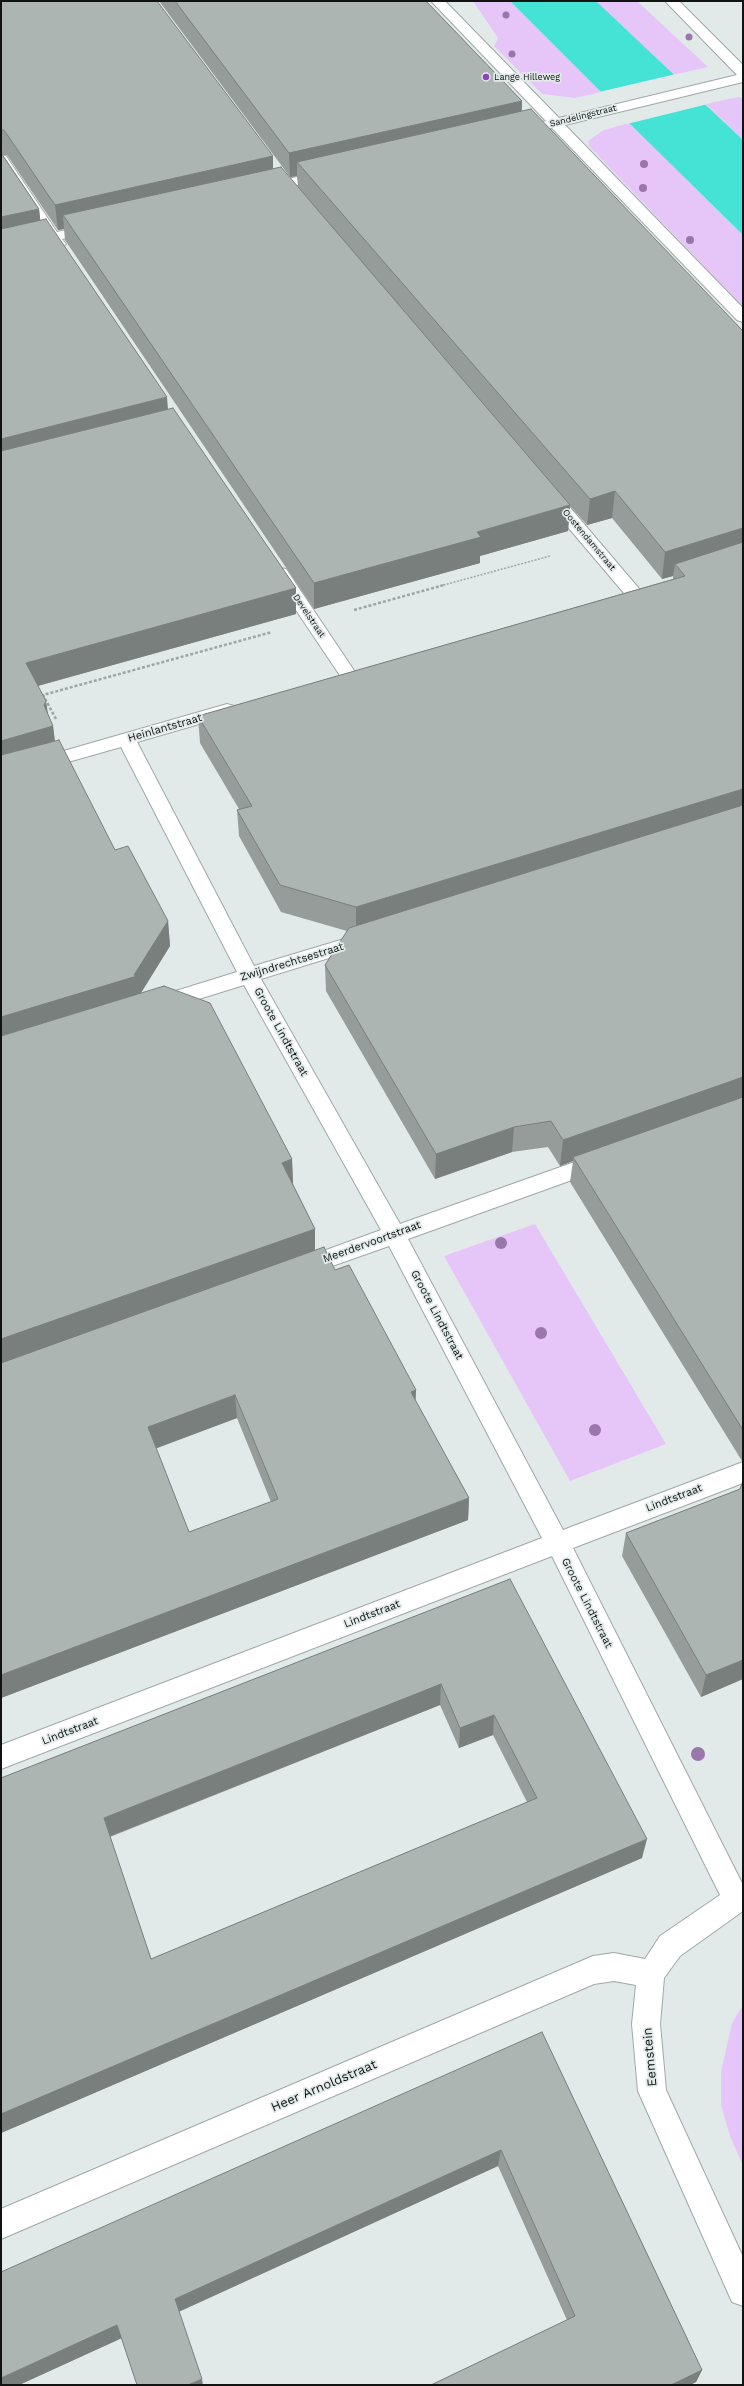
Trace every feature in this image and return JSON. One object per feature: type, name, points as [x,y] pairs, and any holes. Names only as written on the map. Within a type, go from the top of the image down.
[{"type":"street","points":[[438,1],[743,317]]},
{"type":"street","points":[[672,1],[743,73]]},
{"type":"street","name":"Sandelingstraat","points":[[502,135],[743,78]]},
{"type":"street","points":[[1,159],[66,256]]},
{"type":"street","points":[[275,171],[295,196]]},
{"type":"street","points":[[246,193],[339,172]]},
{"type":"street","points":[[1,249],[107,224]]},
{"type":"street","name":"Oostendamstraat","points":[[541,484],[635,594]]},
{"type":"street","name":"Develstraat","points":[[272,562],[349,676]]},
{"type":"street","name":"Heinlantstraat","points":[[1,775],[241,706]]},
{"type":"street","name":"Groote Lindtstraat","points":[[126,738],[249,976],[394,1234],[557,1542],[740,1898]]},
{"type":"street","name":"Zwijndrechtsestraat","points":[[144,1008],[378,935]]},
{"type":"street","name":"Meerdervoortstraat","points":[[283,1274],[617,1155]]},
{"type":"street","name":"Lindtstraat","points":[[1,1758],[557,1542],[743,1472]]},
{"type":"street","name":"Eemstein","points":[[740,1898],[670,1946],[651,1974],[646,2024],[652,2091],[743,2291]]},
{"type":"street","name":"Heer Arnoldstraat","points":[[1,2224],[593,1970],[614,1967],[651,1974]]},
{"type":"shaded area","points":[[473,1],[510,1],[601,92],[575,98],[542,94],[494,46],[498,38]]},
{"type":"shaded area","points":[[596,1],[637,1],[708,67],[673,75]]},
{"type":"shaded area","points":[[738,97],[743,98],[743,140],[706,104]]},
{"type":"shaded area","points":[[629,123],[743,235],[743,307],[589,146],[588,141],[604,130]]},
{"type":"shaded area","points":[[535,1224],[666,1444],[570,1481],[444,1256]]},
{"type":"shaded area","points":[[743,2005],[743,2166],[730,2136],[721,2105],[721,2072],[732,2023]]},
{"type":"water","points":[[510,1],[596,1],[743,140],[743,235],[629,123],[601,92]]},
{"type":"pier","points":[[676,74],[708,104],[627,124],[599,92]]},
{"type":"building","points":[[1,1],[157,1],[273,156],[55,205],[4,130],[1,130]]},
{"type":"building","points":[[175,1],[426,1],[522,101],[289,153]]},
{"type":"building","points":[[531,109],[743,331],[743,528],[665,552],[615,491],[590,499],[297,162]]},
{"type":"building","points":[[1,153],[39,209],[1,217]]},
{"type":"building","points":[[281,167],[570,505],[477,532],[481,537],[314,583],[63,215]]},
{"type":"building","points":[[46,219],[167,397],[1,439],[1,229]]},
{"type":"building","points":[[173,408],[296,588],[26,663],[46,701],[44,705],[53,726],[1,741],[1,451]]},
{"type":"building","points":[[743,542],[743,789],[356,907],[280,885],[237,810],[252,806],[198,716],[685,576],[675,564]]},
{"type":"building","points":[[59,740],[115,850],[128,846],[168,921],[134,975],[137,976],[1,1017],[1,755]]},
{"type":"building","points":[[743,805],[743,1077],[563,1140],[551,1121],[514,1127],[436,1154],[325,965],[349,928]]},
{"type":"building","points":[[164,986],[210,1003],[292,1159],[282,1163],[315,1229],[1,1339],[1,1036]]},
{"type":"building","points":[[743,1097],[743,1430],[573,1157]]},
{"type":"building","points":[[324,1247],[335,1270],[349,1265],[416,1390],[411,1392],[469,1498],[1,1675],[1,1363]],"holes":[[[235,1395],[278,1499],[189,1532],[148,1427]]]},
{"type":"building","points":[[743,1481],[743,1660],[706,1675],[626,1533],[740,1489]]},
{"type":"building","points":[[510,1579],[647,1839],[1,2114],[1,1778]],"holes":[[[441,1684],[460,1728],[494,1715],[537,1798],[151,1959],[104,1818]]]},
{"type":"building","points":[[542,2032],[702,2370],[671,2385],[431,2385],[575,2316],[501,2150],[175,2299],[202,2379],[188,2385],[137,2385],[117,2325],[1,2378],[1,2272]]},
{"type":"place","name":"Lange Hilleweg","points":[[486,77]]}]
